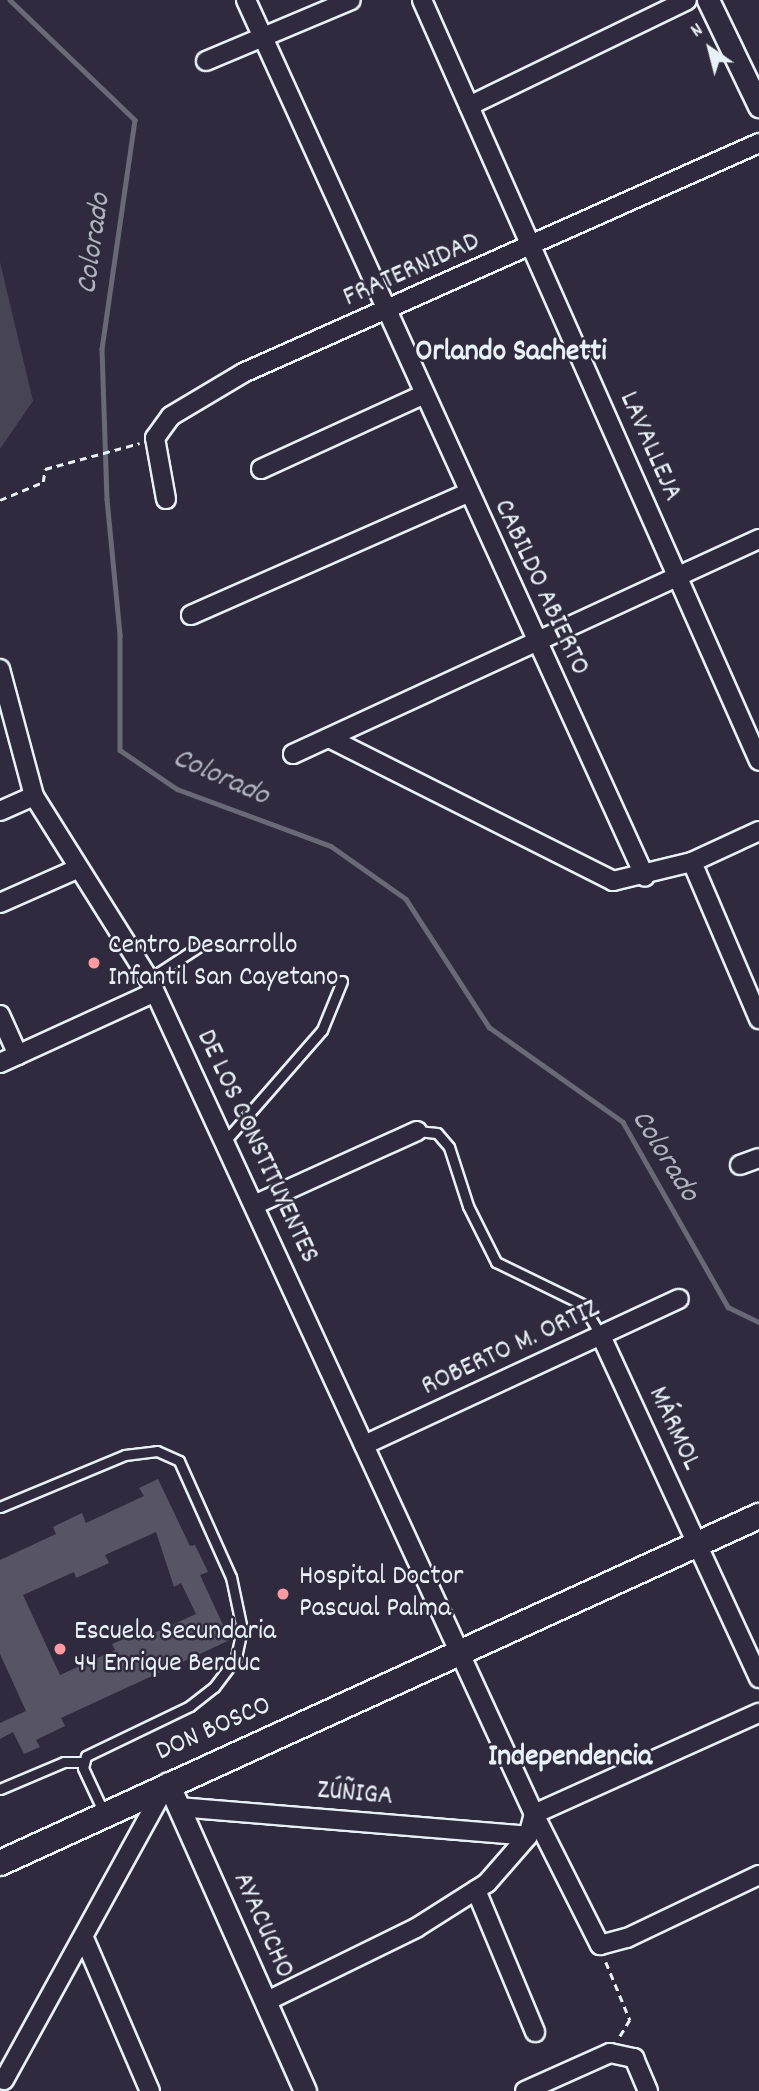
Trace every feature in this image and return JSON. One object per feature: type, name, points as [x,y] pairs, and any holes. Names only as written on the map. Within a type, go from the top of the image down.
[{"type":"main road","name":"DON BOSCO","points":[[0,1862],[168,1783],[461,1653],[759,1516]]},
{"type":"street","name":"CABILDO ABIERTO","points":[[246,0],[536,644],[645,877]]},
{"type":"street","points":[[206,61],[351,0]]},
{"type":"street","name":"LAVALLEJA","points":[[422,0],[759,761]]},
{"type":"street","points":[[469,106],[687,0]]},
{"type":"street","points":[[708,0],[759,106]]},
{"type":"street","name":"FRATERNIDAD","points":[[155,438],[171,416],[243,373],[386,312],[759,143]]},
{"type":"street","points":[[261,469],[423,395]]},
{"type":"street","points":[[155,438],[166,499]]},
{"type":"street","points":[[191,615],[468,493]]},
{"type":"street","points":[[293,754],[759,539]]},
{"type":"street","name":"DE LOS CONSTITUYENTES","points":[[0,669],[34,796],[152,986],[226,1140],[534,1814],[600,1945]]},
{"type":"street","points":[[329,738],[613,881],[645,877],[692,862],[759,831]]},
{"type":"street","points":[[0,811],[34,796]]},
{"type":"street","points":[[692,862],[759,1019]]},
{"type":"street","points":[[0,903],[79,868]]},
{"type":"street","points":[[0,1063],[152,986]]},
{"type":"street","points":[[0,1015],[19,1055]]},
{"type":"street","points":[[254,1205],[417,1131]]},
{"type":"street","points":[[740,1165],[759,1158]]},
{"type":"street","name":"ROBERTO M. ORTIZ","points":[[364,1445],[679,1299]]},
{"type":"street","name":"MÁRMOL","points":[[601,1336],[759,1678]]},
{"type":"street","points":[[265,2002],[416,1928],[476,1890],[528,1836],[534,1814],[759,1713]]},
{"type":"street","points":[[7,2083],[168,1783]]},
{"type":"street","name":"AYACUCHO","points":[[168,1783],[305,2091]]},
{"type":"street","name":"ZÚÑIGA","points":[[178,1807],[528,1836]]},
{"type":"street","points":[[600,1945],[626,1938],[759,1875]]},
{"type":"street","points":[[476,1890],[535,2032]]},
{"type":"street","points":[[84,1938],[150,2091]]},
{"type":"street","points":[[525,2091],[610,2053],[634,2058],[648,2091]]},
{"type":"lane","points":[[152,986],[198,947]]},
{"type":"lane","points":[[226,1140],[322,1030],[342,981]]},
{"type":"lane","points":[[417,1131],[437,1133],[449,1147],[468,1206],[496,1262],[582,1304],[601,1336]]},
{"type":"lane","points":[[0,1507],[125,1455],[157,1451],[179,1461],[231,1577],[242,1629],[236,1658],[214,1687],[156,1726],[102,1748],[83,1762],[64,1762],[0,1789]]},
{"type":"lane","points":[[83,1762],[104,1813]]},
{"type":"path","points":[[0,500],[43,482],[45,469],[155,438]]},
{"type":"path","points":[[600,1945],[630,2020],[610,2053]]},
{"type":"shaded area","points":[[0,262],[33,401],[0,449]]},
{"type":"building","points":[[158,1479],[190,1546],[195,1545],[208,1572],[200,1575],[230,1640],[61,1718],[65,1726],[36,1740],[40,1747],[24,1754],[13,1732],[0,1739],[0,1723],[26,1711],[0,1654],[0,1560],[56,1534],[53,1527],[82,1513],[86,1523],[144,1496],[139,1488]],"holes":[[[156,1532],[174,1587],[181,1583],[196,1614],[141,1639],[138,1633],[112,1644],[115,1650],[60,1675],[23,1595],[74,1572],[76,1578],[109,1563],[105,1555]]]},
{"type":"waterway","name":"Colorado","points":[[10,0],[135,120],[102,349],[107,499],[120,635],[120,750],[177,789],[331,846],[406,899],[489,1027],[623,1122],[728,1307],[759,1322]]},
{"type":"place","name":"Centro Desarrollo Infantil San Cayetano","points":[[94,963]]},
{"type":"place","name":"Hospital Doctor Pascual Palma","points":[[283,1594]]},
{"type":"place","name":"Escuela Secundaria 44 Enrique Berduc","points":[[60,1649]]},
{"type":"district","name":"Orlando Sachetti","points":[[511,354]]},
{"type":"district","name":"Independencia","points":[[570,1759]]}]
